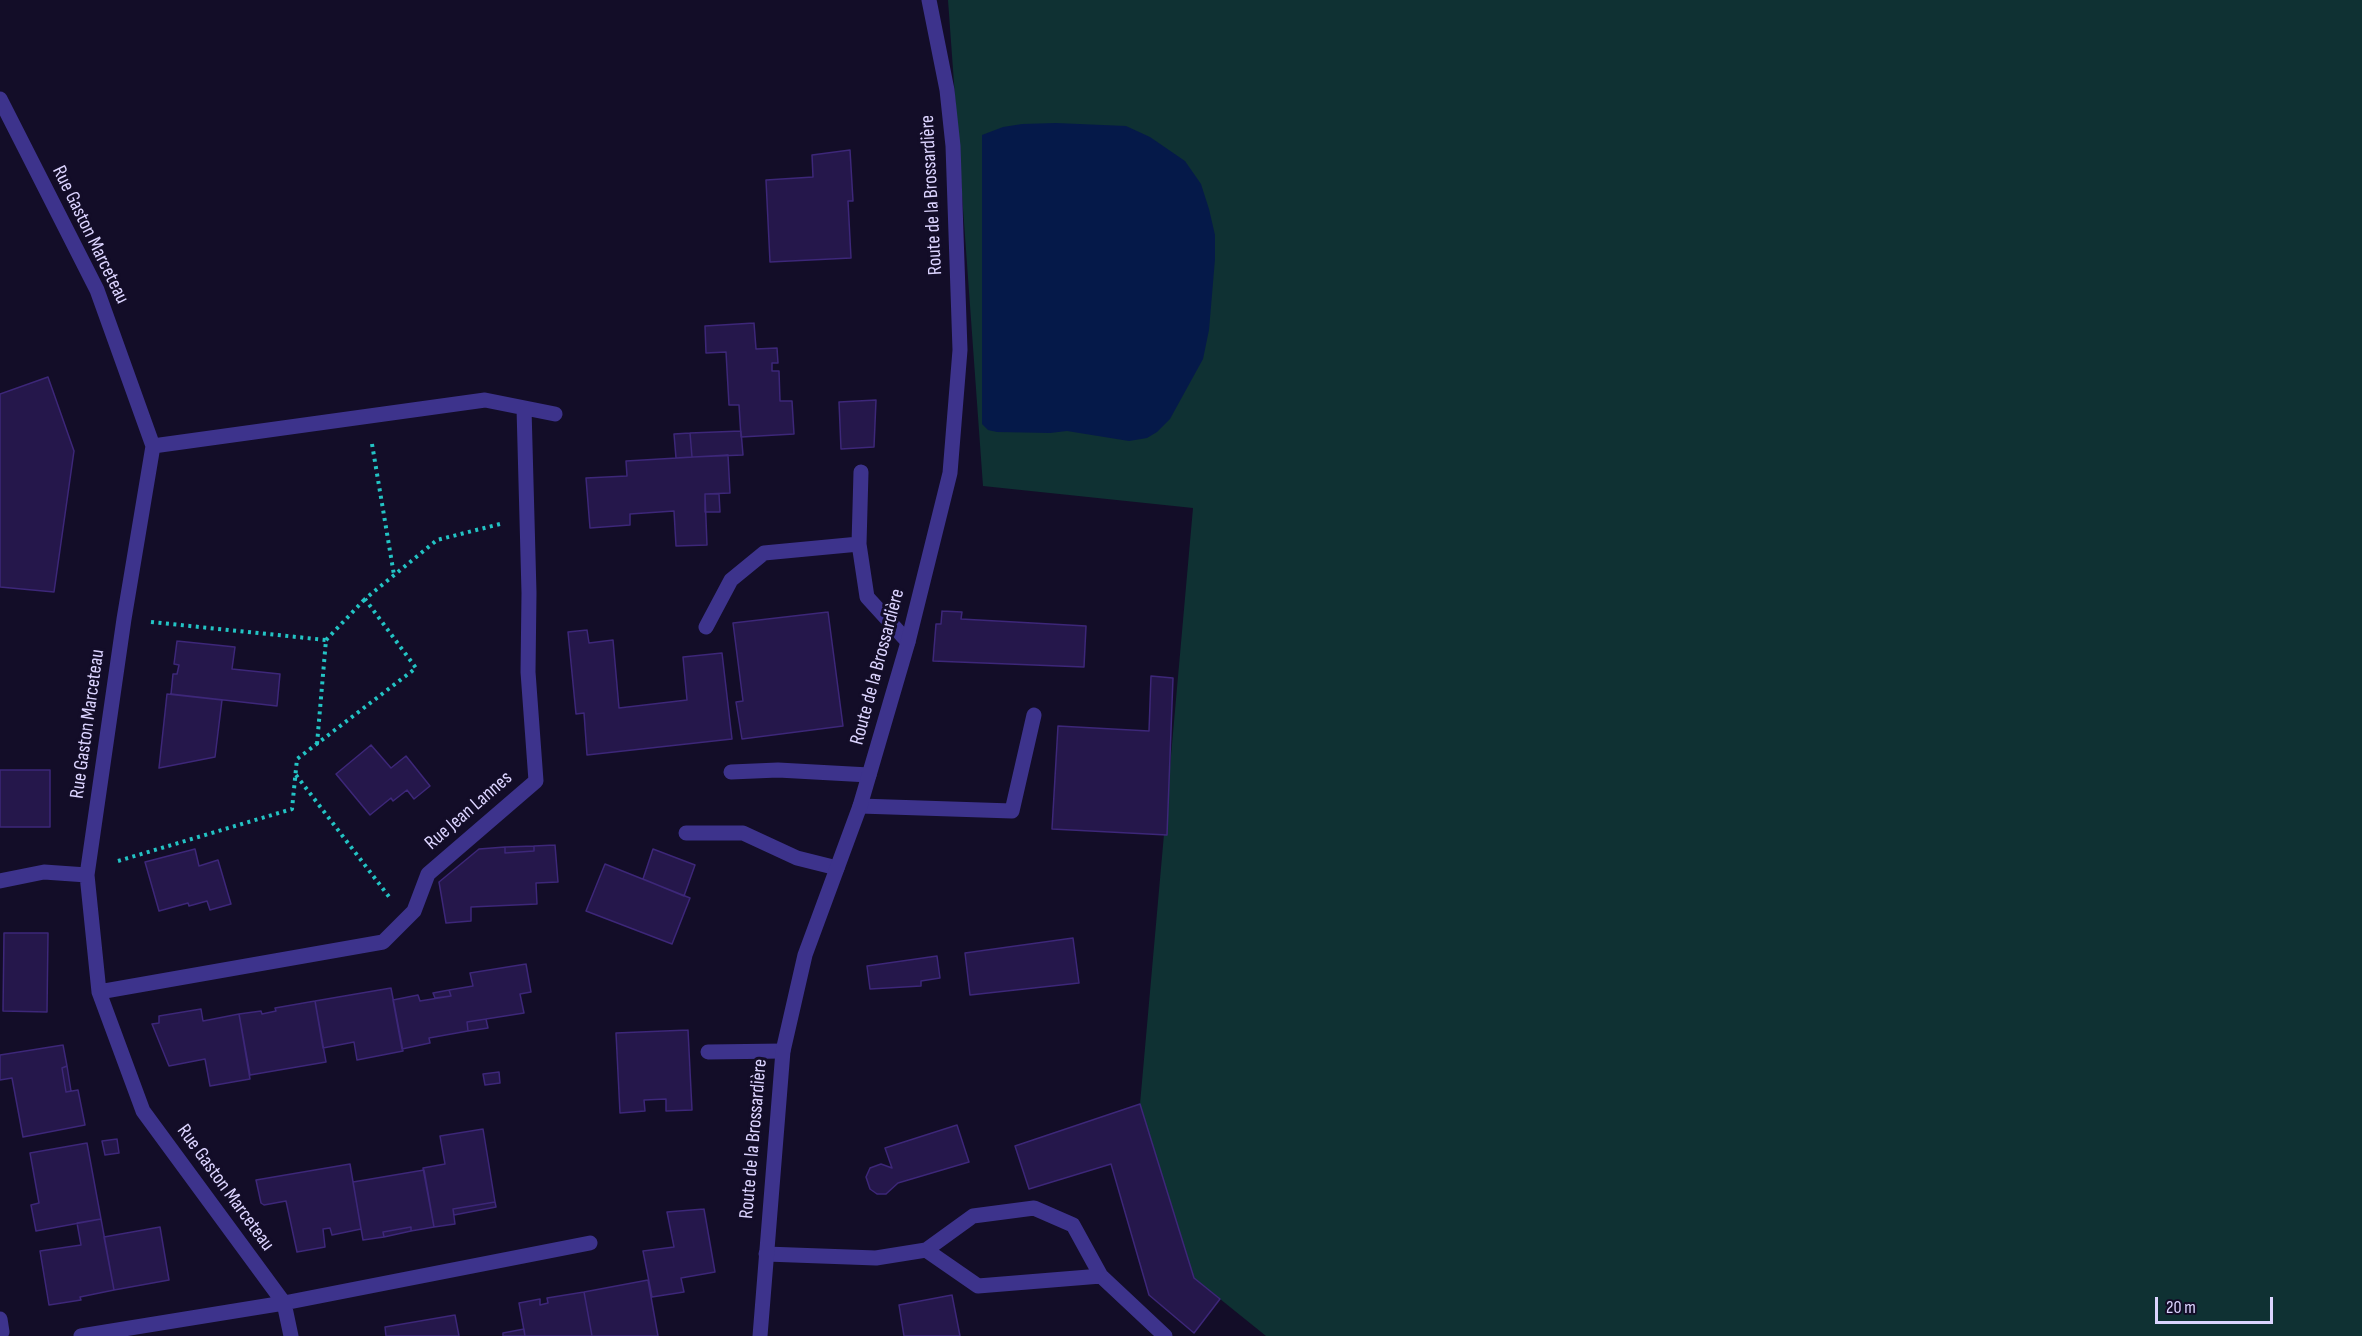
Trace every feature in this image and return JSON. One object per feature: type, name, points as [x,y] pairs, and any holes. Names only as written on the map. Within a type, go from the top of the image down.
[{"type":"street","name":"Route de la Brossardière","points":[[760,1336],[783,1050],[805,954],[870,775],[908,642],[950,473],[960,350],[953,146],[947,90],[929,0]]},
{"type":"street","name":"Rue Gaston Marceteau","points":[[0,99],[96,290],[153,446],[124,619],[87,875],[99,992],[143,1112],[284,1303],[291,1336]]},
{"type":"street","points":[[153,446],[485,400],[555,414]]},
{"type":"street","name":"Rue Jean Lannes","points":[[99,992],[383,942],[414,911],[428,874],[536,781],[528,672],[530,593],[524,408]]},
{"type":"street","points":[[861,472],[859,544],[867,597],[908,642]]},
{"type":"street","points":[[706,627],[731,580],[764,553],[859,544]]},
{"type":"street","points":[[860,806],[1012,812],[1034,715]]},
{"type":"street","points":[[731,772],[778,770],[870,775]]},
{"type":"street","points":[[686,833],[743,833],[796,858],[837,868]]},
{"type":"street","points":[[0,881],[44,872],[87,875]]},
{"type":"street","points":[[708,1052],[783,1050]]},
{"type":"street","points":[[766,1254],[876,1258],[926,1250],[973,1216],[1034,1208],[1073,1225],[1101,1276],[1165,1336]]},
{"type":"street","points":[[81,1336],[284,1303],[590,1243]]},
{"type":"street","points":[[926,1250],[978,1286],[1101,1276]]},
{"type":"path","points":[[368,416],[394,575]]},
{"type":"path","points":[[317,744],[326,640],[365,599],[437,540],[526,517]]},
{"type":"path","points":[[87,875],[121,859],[292,809],[297,759],[416,668],[365,599]]},
{"type":"path","points":[[124,619],[326,640]]},
{"type":"path","points":[[296,774],[406,919]]},
{"type":"green space","points":[[948,0],[2362,0],[2362,1336],[1266,1336],[1194,1278],[1140,1104],[1193,508],[983,486]]},
{"type":"water","points":[[1056,123],[1126,126],[1150,137],[1185,161],[1201,184],[1209,209],[1215,235],[1215,259],[1209,330],[1203,359],[1170,419],[1147,438],[1129,441],[1067,431],[997,432],[988,430],[982,424],[982,135],[1003,127]]},
{"type":"building","points":[[850,150],[853,201],[848,201],[851,258],[770,262],[766,180],[813,177],[812,155]]},
{"type":"building","points":[[754,323],[756,349],[777,348],[778,363],[772,363],[772,371],[779,371],[780,401],[792,401],[794,434],[741,437],[739,405],[729,405],[726,352],[706,353],[705,326]]},
{"type":"building","points":[[48,377],[74,451],[54,592],[0,587],[0,394]]},
{"type":"building","points":[[876,400],[874,447],[841,449],[839,402]]},
{"type":"building","points":[[741,431],[743,455],[692,457],[690,433]]},
{"type":"building","points":[[690,433],[692,457],[676,458],[674,434]]},
{"type":"building","points":[[728,455],[730,493],[705,494],[707,545],[676,546],[674,511],[630,514],[630,525],[590,528],[586,478],[627,476],[626,461]]},
{"type":"building","points":[[705,494],[719,494],[720,512],[705,512]]},
{"type":"building","points":[[942,611],[962,612],[961,619],[1086,626],[1084,667],[933,661],[936,624],[941,624]]},
{"type":"building","points":[[828,612],[843,726],[742,739],[736,702],[743,701],[733,623]]},
{"type":"building","points":[[587,630],[589,643],[613,640],[619,708],[687,700],[683,657],[722,653],[732,739],[587,755],[584,713],[576,714],[568,632]]},
{"type":"building","points":[[177,641],[235,647],[232,669],[280,674],[277,706],[171,694],[173,674],[177,674],[179,665],[174,664]]},
{"type":"building","points":[[1151,676],[1173,678],[1167,835],[1052,829],[1058,726],[1149,731]]},
{"type":"building","points":[[167,694],[222,700],[215,757],[159,768]]},
{"type":"building","points":[[371,745],[391,768],[406,756],[430,786],[414,799],[407,790],[393,801],[391,798],[370,815],[336,774]]},
{"type":"building","points":[[0,770],[50,770],[50,827],[0,827]]},
{"type":"building","points":[[555,845],[558,882],[536,883],[537,904],[471,907],[471,921],[446,923],[439,882],[479,849],[505,847],[505,853],[534,851],[534,846]]},
{"type":"building","points":[[534,846],[534,851],[505,853],[505,847]]},
{"type":"building","points":[[195,849],[199,866],[218,860],[231,904],[210,910],[207,901],[189,906],[188,903],[159,911],[145,862]]},
{"type":"building","points":[[653,849],[695,865],[684,896],[643,879]]},
{"type":"building","points":[[605,864],[690,898],[672,944],[586,911]]},
{"type":"building","points":[[4,933],[48,933],[47,1012],[3,1011]]},
{"type":"building","points":[[1073,938],[1079,983],[970,995],[965,953]]},
{"type":"building","points":[[937,956],[940,978],[921,981],[921,986],[870,989],[867,966]]},
{"type":"building","points":[[526,964],[531,992],[520,994],[524,1013],[467,1022],[468,1031],[429,1038],[430,1043],[402,1049],[393,1000],[418,995],[420,1001],[451,996],[449,990],[473,986],[470,973]]},
{"type":"building","points":[[391,988],[403,1051],[357,1060],[354,1042],[323,1048],[315,1001]]},
{"type":"building","points":[[449,990],[451,996],[435,998],[433,993]]},
{"type":"building","points":[[315,1001],[326,1062],[250,1075],[239,1014],[261,1011],[262,1014],[276,1011],[275,1008]]},
{"type":"building","points":[[201,1009],[203,1021],[239,1014],[250,1079],[210,1086],[205,1059],[169,1066],[152,1024],[159,1023],[159,1016]]},
{"type":"building","points":[[486,1019],[488,1028],[468,1031],[467,1022]]},
{"type":"building","points":[[688,1030],[692,1110],[666,1111],[666,1099],[644,1100],[645,1111],[620,1113],[616,1033]]},
{"type":"building","points":[[63,1045],[67,1066],[62,1068],[66,1092],[78,1090],[85,1125],[23,1137],[12,1078],[0,1080],[0,1055]]},
{"type":"building","points":[[67,1066],[71,1091],[66,1092],[62,1068]]},
{"type":"building","points":[[499,1072],[500,1083],[485,1085],[483,1074]]},
{"type":"building","points":[[1140,1104],[1194,1278],[1220,1299],[1194,1333],[1149,1295],[1111,1164],[1029,1189],[1015,1146]]},
{"type":"building","points":[[957,1125],[969,1162],[898,1183],[886,1194],[877,1194],[870,1189],[866,1177],[870,1168],[881,1164],[892,1168],[885,1148]]},
{"type":"building","points":[[483,1129],[495,1202],[453,1209],[455,1224],[434,1227],[423,1168],[445,1164],[440,1136]]},
{"type":"building","points":[[117,1139],[119,1153],[105,1155],[102,1141]]},
{"type":"building","points":[[87,1143],[101,1219],[36,1231],[31,1205],[39,1203],[30,1153]]},
{"type":"building","points":[[350,1164],[361,1229],[332,1235],[330,1228],[323,1229],[325,1247],[297,1252],[286,1201],[264,1205],[261,1203],[256,1180]]},
{"type":"building","points":[[424,1170],[434,1227],[411,1231],[411,1227],[383,1232],[384,1237],[363,1240],[353,1182]]},
{"type":"building","points":[[495,1202],[496,1207],[454,1215],[453,1209]]},
{"type":"building","points":[[704,1209],[715,1272],[681,1278],[684,1292],[652,1297],[643,1251],[674,1247],[667,1212]]},
{"type":"building","points":[[101,1219],[114,1290],[80,1297],[81,1300],[49,1305],[40,1251],[81,1245],[77,1223]]},
{"type":"building","points":[[160,1227],[169,1280],[114,1290],[104,1237]]},
{"type":"building","points":[[411,1227],[411,1231],[384,1237],[383,1232]]},
{"type":"building","points":[[648,1280],[658,1336],[592,1336],[584,1292]]},
{"type":"building","points":[[584,1292],[592,1336],[525,1336],[519,1303],[540,1299],[540,1305],[548,1303],[547,1298]]},
{"type":"building","points":[[952,1295],[960,1336],[904,1336],[899,1305]]},
{"type":"building","points":[[455,1315],[459,1336],[386,1336],[385,1327]]},
{"type":"building","points":[[524,1329],[525,1336],[503,1336],[503,1333]]}]
